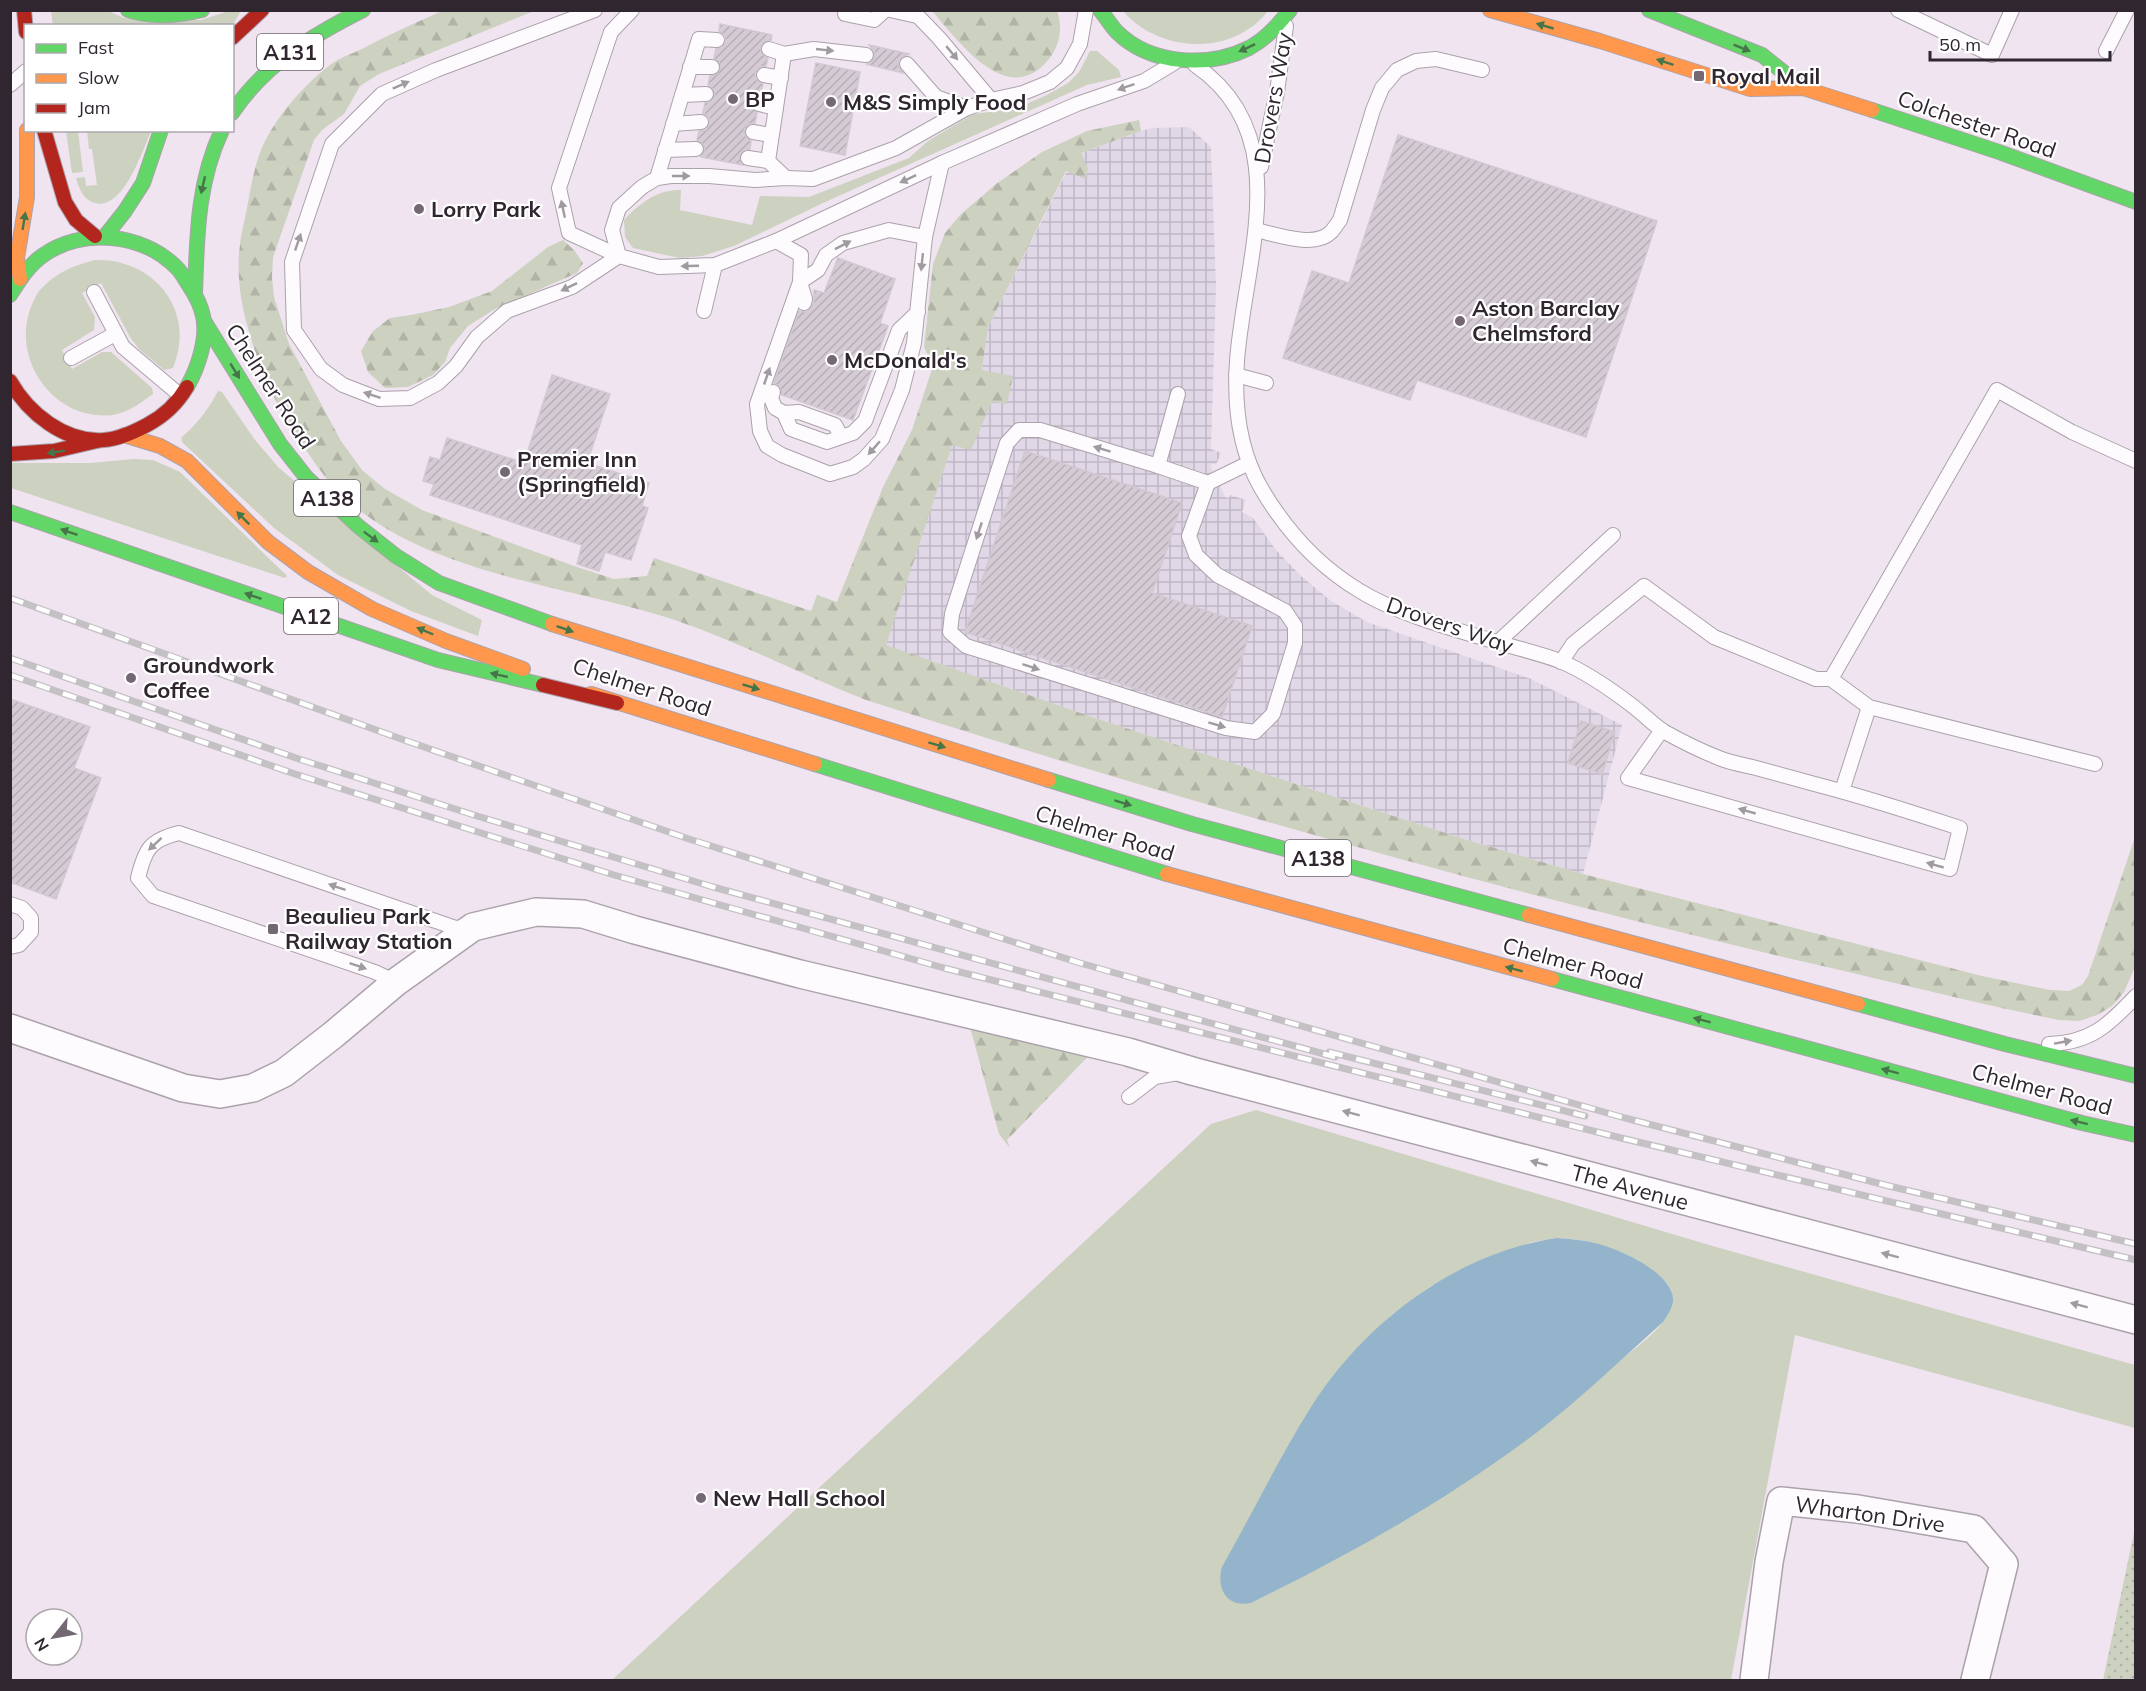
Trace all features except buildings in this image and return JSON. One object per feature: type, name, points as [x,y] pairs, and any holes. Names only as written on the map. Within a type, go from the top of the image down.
[{"type":"main road","points":[[128,10],[160,17],[180,16],[202,10]]},
{"type":"main road","name":"A131","points":[[234,36],[262,10]]},
{"type":"main road","name":"A131","points":[[234,110],[254,84],[303,42],[363,10]]},
{"type":"main road","points":[[1100,10],[1118,32],[1130,42],[1145,51],[1184,61],[1219,59],[1251,48],[1265,38],[1289,13]]},
{"type":"main road","name":"Colchester Road","points":[[1490,10],[1600,41],[1750,89],[1803,88],[1999,152],[2136,202]]},
{"type":"main road","name":"Colchester Road","points":[[1649,10],[1762,56],[1803,88]]},
{"type":"main road","points":[[14,158],[24,120]]},
{"type":"main road","points":[[20,279],[17,258],[27,197],[27,132]]},
{"type":"main road","points":[[45,132],[65,202],[76,220],[100,236]]},
{"type":"main road","points":[[100,236],[125,211],[143,183],[160,132]]},
{"type":"main road","points":[[195,294],[197,222],[201,192],[208,162],[221,132]]},
{"type":"main road","points":[[10,295],[33,264],[48,252],[75,239],[100,236],[143,246],[177,267],[195,294],[204,321],[200,358],[181,396],[161,417],[124,435],[99,440],[74,449],[42,454],[10,453]]},
{"type":"main road","name":"Chelmer Road","points":[[204,321],[268,428],[293,462],[332,503],[397,557],[436,581],[509,610],[588,637],[1192,824],[2005,1044],[2136,1076]]},
{"type":"main road","points":[[10,381],[34,414]]},
{"type":"main road","points":[[10,402],[73,434],[99,440]]},
{"type":"main road","name":"Chelmer Road","points":[[124,435],[160,446],[187,461],[268,542],[308,572],[372,609],[446,640],[617,703],[1158,872],[2082,1123],[2136,1135]]},
{"type":"main road","name":"A12","points":[[10,512],[438,660],[617,703]]},
{"type":"street","points":[[10,1028],[183,1088],[220,1094],[253,1088],[284,1073],[396,982],[473,927],[536,912],[583,914],[789,971],[1128,1052],[1192,1071]]},
{"type":"street","name":"The Avenue","points":[[1192,1071],[2136,1320]]},
{"type":"street","name":"Wharton Drive","points":[[1754,1680],[1769,1562],[1781,1501],[1858,1509],[1974,1529],[2004,1564],[1975,1680]]},
{"type":"lane","points":[[595,10],[436,70],[382,94],[332,144],[292,262],[294,330],[321,369],[343,385],[379,399],[410,398],[438,383],[456,366],[477,337],[507,311],[572,287],[618,256]]},
{"type":"lane","points":[[632,10],[611,32],[559,188],[569,233],[618,256],[659,267],[715,265],[776,241],[942,163],[1077,104],[1144,81],[1184,61]]},
{"type":"lane","points":[[845,14],[874,20],[888,10],[914,13],[939,38],[991,100]]},
{"type":"lane","points":[[618,256],[612,230],[619,208],[642,187],[657,178],[710,176],[755,180],[813,179],[885,152],[967,108],[1023,93],[1050,82],[1067,68],[1080,44],[1086,10]]},
{"type":"lane","points":[[1898,10],[1992,55],[2012,10]]},
{"type":"lane","points":[[2106,51],[2127,10]]},
{"type":"lane","name":"Drovers Way","points":[[1257,182],[1277,92],[1289,13]]},
{"type":"lane","points":[[657,178],[699,39],[717,40]]},
{"type":"lane","points":[[769,49],[784,54],[814,49],[866,55]]},
{"type":"lane","points":[[768,161],[784,54]]},
{"type":"lane","points":[[1256,230],[1301,240],[1317,239],[1330,234],[1340,220],[1373,110],[1382,88],[1397,70],[1416,61],[1436,59],[1482,70]]},
{"type":"lane","name":"Drovers Way","points":[[1184,61],[1207,73],[1218,84],[1238,110],[1254,148],[1257,182],[1256,230],[1236,375],[1240,432],[1249,463],[1259,485],[1300,542],[1326,568],[1361,592],[1399,609],[1561,662],[1600,683],[1634,706],[1662,730],[1722,760],[1842,791],[1960,828],[1950,869],[1628,778],[1662,730]]},
{"type":"lane","points":[[907,64],[936,97],[967,108]]},
{"type":"lane","points":[[690,67],[712,67]]},
{"type":"lane","points":[[10,85],[24,73]]},
{"type":"lane","points":[[764,75],[781,78]]},
{"type":"lane","points":[[682,95],[706,94]]},
{"type":"lane","points":[[759,104],[776,108]]},
{"type":"lane","points":[[673,124],[701,122]]},
{"type":"lane","points":[[753,132],[771,135]]},
{"type":"lane","points":[[665,150],[696,149]]},
{"type":"lane","points":[[748,158],[768,161],[786,178]]},
{"type":"lane","points":[[776,241],[801,255],[800,282],[757,404],[760,431],[767,446],[782,455],[830,474],[853,467],[864,459],[882,439],[902,390],[914,344],[924,237],[942,163]]},
{"type":"lane","points":[[800,282],[818,270],[826,255],[843,243],[889,230],[924,237]]},
{"type":"lane","points":[[704,311],[715,265]]},
{"type":"lane","points":[[800,282],[804,303]]},
{"type":"lane","points":[[94,292],[123,347],[181,396]]},
{"type":"lane","points":[[773,392],[771,398],[775,408],[784,413],[791,429],[827,442],[853,433],[865,421],[899,330],[918,312]]},
{"type":"lane","points":[[71,358],[115,334]]},
{"type":"lane","points":[[1236,375],[1266,383]]},
{"type":"lane","points":[[1831,680],[1997,390],[2072,432],[2136,461]]},
{"type":"lane","points":[[1158,466],[1178,394]]},
{"type":"lane","points":[[1208,483],[1190,536],[1196,555],[1217,575],[1285,611],[1294,626],[1295,643],[1273,714],[1255,732],[1226,728],[966,646],[950,632],[952,614],[1007,443],[1019,430],[1040,430],[1208,483],[1249,463]]},
{"type":"lane","points":[[1498,642],[1613,535]]},
{"type":"lane","points":[[1561,662],[1573,644],[1644,586],[1714,637],[1816,680],[1831,680],[1869,707],[2096,764]]},
{"type":"lane","points":[[1842,791],[1869,707]]},
{"type":"lane","points":[[396,982],[375,972],[153,896],[138,878],[143,855],[160,838],[178,833],[456,928],[473,927]]},
{"type":"lane","points":[[10,904],[22,908],[32,918],[31,933],[19,945],[10,947]]},
{"type":"lane","points":[[2005,1044],[2056,1044],[2087,1037],[2112,1022],[2136,996]]},
{"type":"lane","name":"The Avenue","points":[[1129,1097],[1155,1077],[1192,1071]]},
{"type":"shaded area","points":[[1189,127],[1211,147],[1216,286],[1211,449],[1221,453],[1216,465],[1212,463],[1211,467],[1225,497],[1229,498],[1230,495],[1246,500],[1242,512],[1253,518],[1276,550],[1301,576],[1331,601],[1367,622],[1531,679],[1622,725],[1583,874],[1467,840],[1089,716],[885,645],[952,444],[982,370],[988,327],[1067,171],[1081,153],[1141,131],[1152,128]]},
{"type":"green space","points":[[51,11],[108,11],[124,18],[201,20],[229,11],[240,13],[233,24],[53,24]]},
{"type":"green space","points":[[442,11],[534,11],[379,74],[360,86],[344,114],[322,130],[314,140],[273,257],[274,297],[289,344],[341,441],[362,470],[385,489],[422,510],[614,579],[647,576],[654,558],[811,611],[817,595],[837,602],[883,487],[912,430],[933,366],[924,347],[933,264],[945,233],[960,215],[996,184],[1042,152],[1087,131],[1139,120],[1141,131],[1081,153],[1088,169],[1085,179],[1066,171],[988,327],[982,370],[1013,376],[1007,404],[992,402],[971,450],[952,445],[886,645],[1089,716],[1467,840],[1583,874],[1982,976],[2050,990],[2069,991],[2082,985],[2088,976],[2135,837],[2135,967],[2124,992],[2112,1006],[2097,1015],[2079,1021],[2059,1020],[1686,934],[1450,873],[1216,807],[866,700],[738,644],[686,624],[486,570],[443,556],[402,538],[365,515],[333,486],[301,443],[278,406],[260,365],[244,314],[239,280],[240,245],[257,161],[271,130],[293,100],[320,73],[337,60]]},
{"type":"green space","points":[[932,11],[1057,11],[1060,23],[1059,36],[1056,48],[1049,59],[1033,73],[1017,77],[1001,74],[985,66],[970,53]]},
{"type":"green space","points":[[1123,11],[1268,11],[1253,26],[1235,36],[1216,42],[1196,44],[1175,42],[1156,35],[1138,25]]},
{"type":"green space","points":[[1090,51],[1097,51],[1119,70],[1121,77],[1087,85],[823,203],[734,246],[702,256],[680,258],[633,248],[625,237],[624,220],[630,214],[642,203],[656,195],[672,190],[681,190],[680,210],[752,225],[760,196],[809,197],[909,158],[928,141],[973,114],[1024,105],[1068,83],[1079,72]]},
{"type":"green space","points":[[66,132],[78,132],[83,172],[72,173]]},
{"type":"green space","points":[[87,132],[151,132],[131,177],[114,198],[105,203],[95,203],[87,199],[80,190],[76,178],[85,177],[86,186],[97,185],[92,149],[89,149]]},
{"type":"green space","points":[[563,240],[583,263],[577,273],[495,309],[468,326],[450,348],[445,362],[433,375],[408,387],[385,388],[368,372],[361,351],[373,331],[390,318],[449,307],[492,291],[548,247]]},
{"type":"green space","points":[[95,260],[116,262],[135,268],[152,278],[165,292],[174,308],[179,327],[179,347],[173,368],[164,370],[139,349],[130,337],[101,283],[82,293],[95,317],[94,330],[62,350],[72,369],[102,352],[111,352],[152,388],[153,394],[140,403],[127,411],[109,415],[85,413],[69,407],[56,397],[44,386],[35,372],[26,340],[31,307],[41,289],[60,273]]},
{"type":"green space","points":[[218,391],[222,392],[255,440],[279,468],[432,595],[482,620],[478,636],[411,611],[338,575],[274,528],[183,443],[181,438],[202,416]]},
{"type":"green space","points":[[133,459],[153,460],[180,472],[287,576],[285,578],[11,488],[11,463],[91,463]]},
{"type":"green space","points":[[963,1001],[1106,1038],[1007,1140],[1010,1148],[999,1134]]},
{"type":"green space","points":[[1256,1110],[1716,1247],[2135,1365],[2135,1428],[1795,1335],[1731,1680],[612,1680],[1211,1124]],"holes":[[[1557,1238],[1593,1243],[1626,1254],[1665,1280],[1672,1295],[1665,1319],[1643,1342],[1576,1399],[1489,1465],[1397,1524],[1301,1578],[1251,1603],[1331,1380],[1361,1344],[1393,1314],[1431,1286],[1532,1242]]]},
{"type":"green space","points":[[2135,1528],[2135,1680],[2103,1680]]},
{"type":"water","points":[[1557,1238],[1609,1247],[1633,1258],[1656,1273],[1671,1291],[1673,1301],[1663,1322],[1536,1433],[1468,1481],[1398,1525],[1251,1603],[1236,1603],[1230,1600],[1222,1589],[1222,1567],[1311,1407],[1358,1347],[1416,1296],[1449,1276],[1484,1259],[1520,1246]]},
{"type":"railway","points":[[10,598],[404,740],[689,839],[1080,963],[1625,1118],[1889,1186],[2136,1244]]},
{"type":"railway","points":[[10,658],[299,759],[477,816],[713,887],[1335,1057]]},
{"type":"railway","points":[[10,675],[295,774],[614,875],[944,968],[1621,1138],[2136,1260]]},
{"type":"railway","points":[[1329,1052],[1585,1116]]},
{"type":"traffic: fast","points":[[128,10],[165,15],[202,10]]},
{"type":"traffic: fast","points":[[234,110],[259,80],[290,53],[325,30],[363,10]]},
{"type":"traffic: fast","points":[[1100,10],[1117,32],[1131,43],[1163,57],[1180,60],[1216,59],[1249,48],[1266,36],[1290,10]]},
{"type":"traffic: fast","points":[[1649,10],[1762,55],[1803,88]]},
{"type":"traffic: fast","points":[[1872,110],[1999,152],[2136,202]]},
{"type":"traffic: fast","points":[[106,235],[143,183],[160,132]]},
{"type":"traffic: fast","points":[[195,294],[198,231],[203,190],[221,132]]},
{"type":"traffic: fast","points":[[10,295],[32,264],[58,247],[75,241],[112,238],[147,247],[163,256],[179,270],[200,305],[204,325],[203,343],[195,371],[187,387]]},
{"type":"traffic: fast","points":[[204,321],[280,444],[306,477],[358,526],[396,556],[439,583],[552,624]]},
{"type":"traffic: fast","points":[[10,512],[438,660],[543,685]]},
{"type":"traffic: fast","points":[[815,764],[1167,874]]},
{"type":"traffic: fast","points":[[1049,780],[1192,824],[1529,915]]},
{"type":"traffic: fast","points":[[1552,979],[2082,1123],[2136,1135]]},
{"type":"traffic: fast","points":[[1858,1004],[2005,1044],[2136,1076]]},
{"type":"traffic: slow","points":[[1490,10],[1600,41],[1750,89],[1803,88],[1872,110]]},
{"type":"traffic: slow","points":[[20,279],[17,258],[27,197],[27,132]]},
{"type":"traffic: slow","points":[[124,435],[160,446],[187,461],[268,542],[308,572],[372,609],[446,641],[523,669]]},
{"type":"traffic: slow","points":[[552,624],[1049,780]]},
{"type":"traffic: slow","points":[[591,694],[815,764]]},
{"type":"traffic: slow","points":[[1167,874],[1552,979]]},
{"type":"traffic: slow","points":[[1529,915],[1858,1004]]},
{"type":"traffic: jam","points":[[24,10],[25,24]]},
{"type":"traffic: jam","points":[[234,36],[262,10]]},
{"type":"traffic: jam","points":[[45,132],[65,202],[76,220],[95,236]]},
{"type":"traffic: jam","points":[[10,381],[27,404],[49,424],[75,437],[90,440],[115,438],[147,425],[170,409],[187,387]]},
{"type":"traffic: jam","points":[[10,454],[54,451],[97,441]]},
{"type":"traffic: jam","points":[[543,685],[617,703]]},
{"type":"place","name":"Royal Mail","points":[[1699,76]]},
{"type":"place","name":"BP","points":[[733,99]]},
{"type":"place","name":"M&S Simply Food","points":[[831,102]]},
{"type":"place","name":"Lorry Park","points":[[419,209]]},
{"type":"place","name":"Aston Barclay Chelmsford","points":[[1460,321]]},
{"type":"place","name":"McDonald's","points":[[832,360]]},
{"type":"place","name":"Premier Inn (Springfield)","points":[[505,472]]},
{"type":"place","name":"Groundwork Coffee","points":[[131,678]]},
{"type":"place","name":"Beaulieu Park Railway Station","points":[[273,929]]},
{"type":"place","name":"New Hall School","points":[[701,1498]]}]
